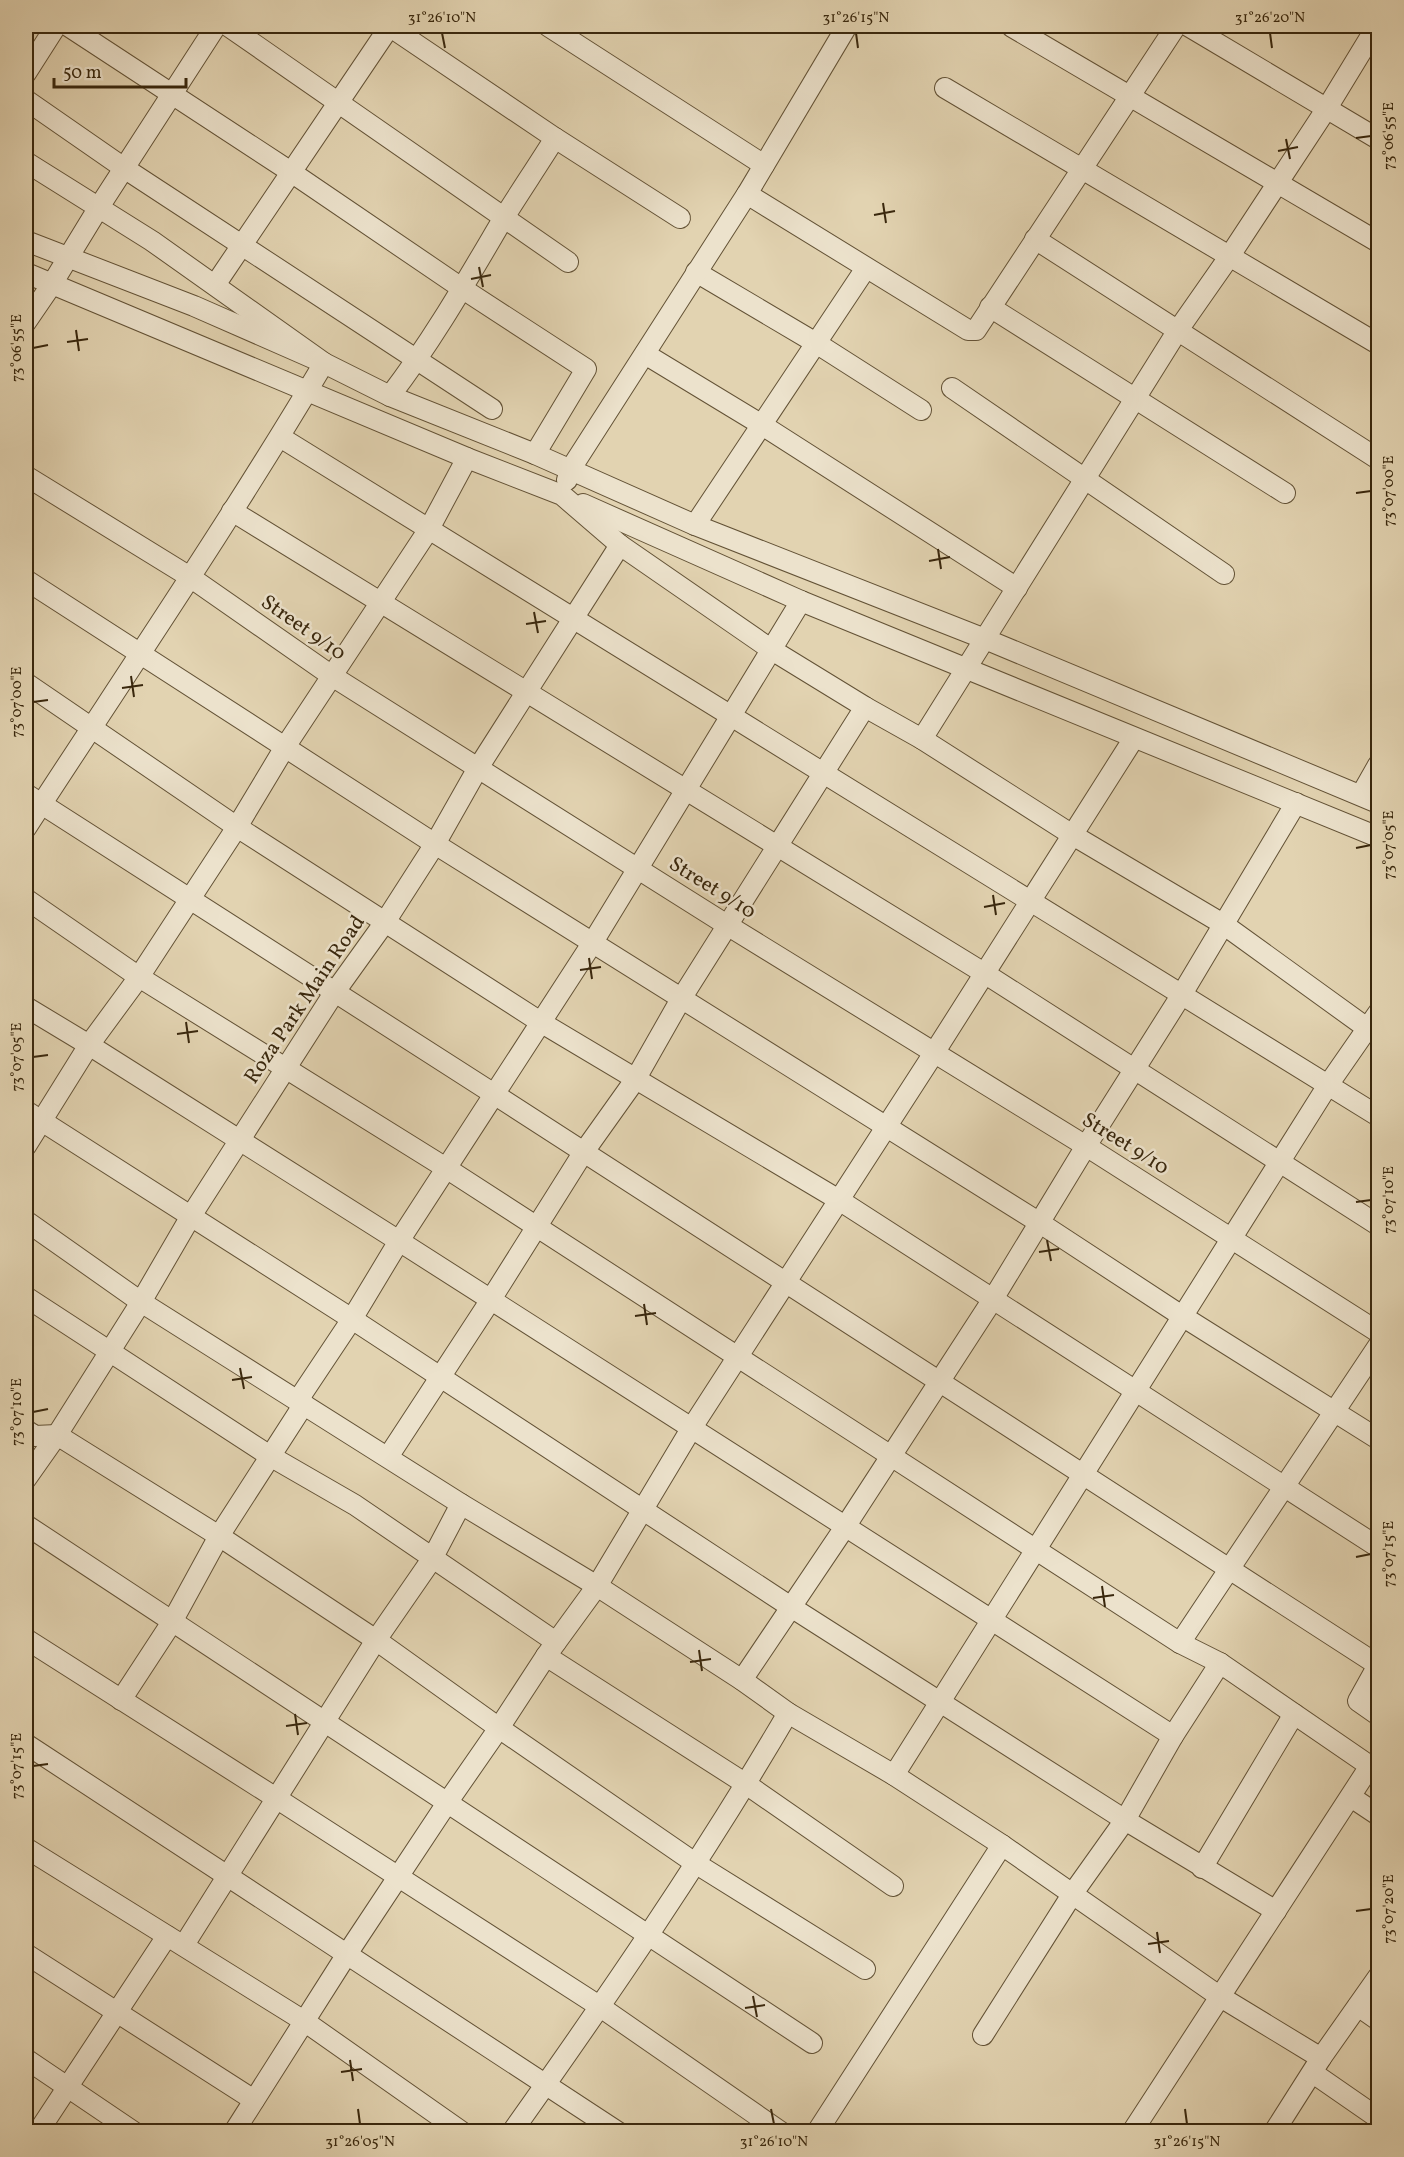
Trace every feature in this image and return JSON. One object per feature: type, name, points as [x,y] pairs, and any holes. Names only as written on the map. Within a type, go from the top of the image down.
[{"type":"street","points":[[26,73],[56,26]]},
{"type":"street","points":[[68,26],[291,172],[463,290],[586,369],[535,454]]},
{"type":"street","points":[[26,322],[216,26]]},
{"type":"street","points":[[228,26],[568,262]]},
{"type":"street","points":[[215,285],[390,26],[555,138],[680,218]]},
{"type":"street","points":[[548,26],[764,165]]},
{"type":"street","points":[[562,495],[570,470],[747,194],[847,26]]},
{"type":"street","points":[[747,194],[968,330],[976,330],[1176,26]]},
{"type":"street","points":[[1188,26],[1378,139]]},
{"type":"street","points":[[922,739],[1178,330],[1327,108],[1377,26]]},
{"type":"street","points":[[1012,27],[1378,242]]},
{"type":"street","points":[[945,88],[1080,170],[1378,344]]},
{"type":"street","points":[[26,100],[124,168],[492,409]]},
{"type":"street","points":[[390,396],[418,360],[463,290],[504,218],[555,138]]},
{"type":"street","points":[[26,162],[99,207],[215,285],[324,363]]},
{"type":"street","points":[[1035,239],[1378,459]]},
{"type":"street","points":[[26,241],[194,306],[324,363],[390,396],[535,454],[694,525],[984,639],[1370,799],[1378,765]]},
{"type":"street","points":[[694,525],[866,268]]},
{"type":"street","points":[[696,272],[816,343],[921,410]]},
{"type":"street","points":[[26,273],[467,458],[562,495],[801,601],[1378,837]]},
{"type":"street","points":[[990,307],[1285,493]]},
{"type":"street","points":[[645,354],[762,425],[1017,588]]},
{"type":"street","points":[[26,828],[33,799],[92,728],[280,437],[324,363]]},
{"type":"street","points":[[952,388],[1224,574]]},
{"type":"street","points":[[280,437],[1378,1116]]},
{"type":"street","points":[[26,1146],[89,1045],[139,977],[237,827],[285,747],[429,529],[467,458]]},
{"type":"street","name":"Street 9/10","points":[[26,476],[190,577],[332,676],[727,925],[1086,1146],[1378,1332]]},
{"type":"street","points":[[562,495],[620,545],[772,650],[922,739],[1071,834],[1223,924],[1375,1026],[1328,1085],[894,1775]]},
{"type":"street","points":[[232,511],[984,973],[1378,1225]]},
{"type":"street","name":"Roza Park Main Road","points":[[26,1479],[57,1435],[141,1302],[191,1216],[334,993],[385,922],[435,844],[478,768],[620,545]]},
{"type":"street","points":[[26,580],[435,844],[1040,1223],[1182,1316],[1378,1439]]},
{"type":"street","points":[[121,1700],[172,1622],[219,1536],[270,1456],[399,1241],[593,942],[801,601]]},
{"type":"street","points":[[26,683],[237,827],[542,1023],[839,1200],[1378,1547]]},
{"type":"street","points":[[388,1457],[583,1153],[635,1080],[681,999],[865,707]]},
{"type":"street","points":[[234,2132],[347,1954],[447,1803],[500,1728],[551,1649],[597,1586],[691,1429],[1134,738]]},
{"type":"street","points":[[33,799],[1378,1665],[1358,1701],[1378,1715]]},
{"type":"street","points":[[742,1680],[845,1527],[993,1299],[1086,1146],[1136,1070],[1296,803]]},
{"type":"street","points":[[26,900],[139,977],[447,1168],[536,1228],[1180,1643],[1220,1663],[1370,1766],[1132,2132]]},
{"type":"street","points":[[26,1007],[399,1241],[1173,1736]]},
{"type":"street","points":[[26,1111],[352,1319],[791,1607],[1125,1820],[1276,1911]]},
{"type":"street","points":[[26,1221],[141,1302],[461,1504],[597,1586],[742,1680],[788,1713],[894,1775],[1002,1845],[1317,2066],[1378,2118]]},
{"type":"street","points":[[26,1298],[270,1456],[356,1505],[551,1649],[893,1886]]},
{"type":"street","points":[[1180,1643],[1378,1346]]},
{"type":"street","points":[[26,1430],[35,1436],[57,1435],[219,1536],[376,1640],[695,1863],[865,1969]]},
{"type":"street","points":[[38,2132],[117,2012],[228,1875],[376,1640],[432,1559],[461,1504]]},
{"type":"street","points":[[26,1525],[812,2043]]},
{"type":"street","points":[[26,1639],[599,2006],[781,2132]]},
{"type":"street","points":[[983,2035],[1073,1893],[1125,1820],[1173,1736],[1220,1663]]},
{"type":"street","points":[[512,2132],[649,1935],[746,1784],[788,1713]]},
{"type":"street","points":[[1202,1868],[1294,1714]]},
{"type":"street","points":[[26,1744],[618,2132]]},
{"type":"street","points":[[1351,1797],[1378,1815]]},
{"type":"street","points":[[817,2132],[1002,1845]]},
{"type":"street","points":[[26,1848],[304,2021],[462,2132]]},
{"type":"street","points":[[26,1954],[254,2100]]},
{"type":"street","points":[[1274,2132],[1378,1977]]},
{"type":"street","points":[[1358,2006],[1378,2020]]},
{"type":"street","points":[[26,2059],[134,2132]]}]
